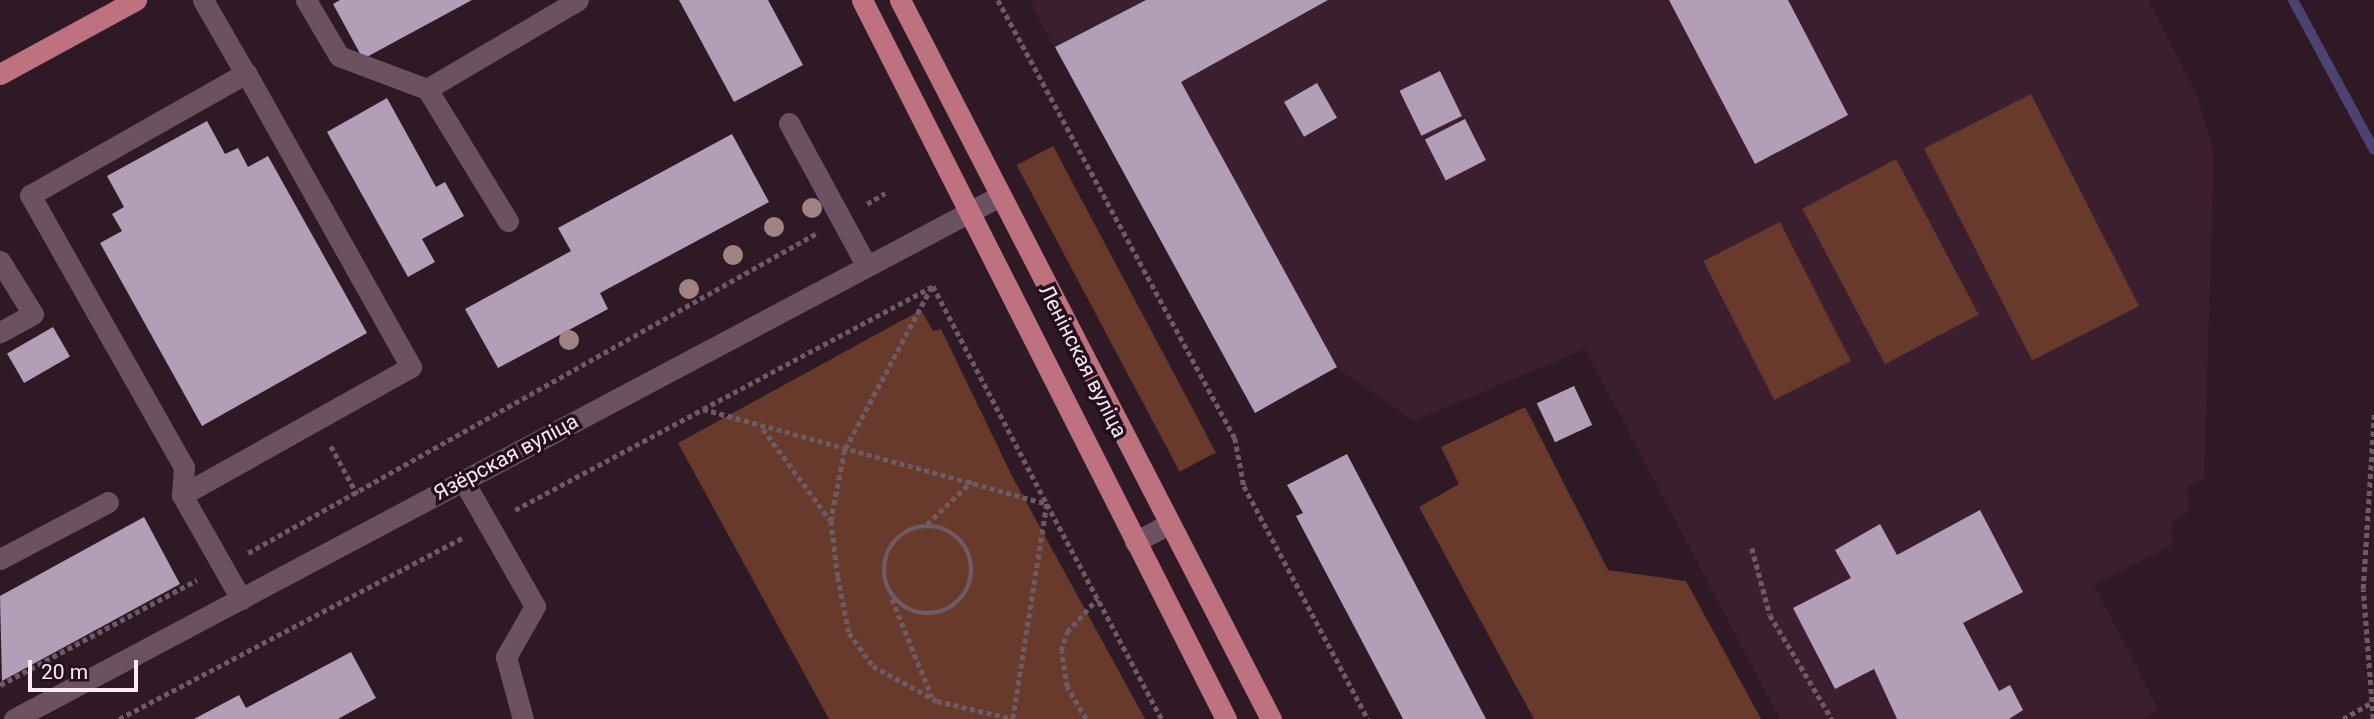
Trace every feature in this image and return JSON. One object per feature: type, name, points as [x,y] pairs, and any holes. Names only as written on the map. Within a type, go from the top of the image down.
[{"type":"main road","points":[[0,74],[136,0]]},
{"type":"main road","name":"Ленінская вуліца","points":[[862,0],[966,213],[1226,719]]},
{"type":"main road","name":"Ленінская вуліца","points":[[900,0],[1167,525],[1271,719]]},
{"type":"street","points":[[182,495],[411,367],[203,0]]},
{"type":"street","points":[[306,0],[339,57],[427,89],[508,221]]},
{"type":"street","points":[[427,89],[578,0]]},
{"type":"street","points":[[241,599],[182,495],[184,467],[30,195],[245,73]]},
{"type":"street","points":[[789,123],[866,265]]},
{"type":"street","name":"Язёрская вуліца","points":[[15,719],[998,197]]},
{"type":"street","points":[[0,261],[33,314],[0,332]]},
{"type":"street","points":[[463,480],[535,607],[506,657],[523,719]]},
{"type":"street","points":[[0,559],[108,502]]},
{"type":"street","points":[[1135,542],[1167,525]]},
{"type":"path","points":[[998,0],[1235,438],[1244,486],[1368,719]]},
{"type":"path","points":[[0,685],[357,494],[885,193]]},
{"type":"path","points":[[119,719],[933,286]]},
{"type":"path","points":[[933,286],[845,450],[831,521],[849,633],[873,666],[932,698],[1011,719],[1046,504]]},
{"type":"path","points":[[933,286],[1161,719]]},
{"type":"path","points":[[703,409],[763,429],[972,481],[1046,504]]},
{"type":"path","points":[[2373,719],[2363,589],[2374,413]]},
{"type":"path","points":[[316,420],[357,494]]},
{"type":"path","points":[[763,429],[831,521]]},
{"type":"path","points":[[932,698],[890,594],[883,569],[892,543],[926,525],[972,481]]},
{"type":"path","points":[[890,594],[901,606],[930,614],[945,611],[968,590],[972,575],[966,546],[942,527],[926,525]]},
{"type":"path","points":[[1752,548],[1770,615],[1832,719]]},
{"type":"path","points":[[1086,719],[1068,687],[1061,651],[1067,632],[1097,599]]},
{"type":"path","points":[[2343,719],[2374,702]]},
{"type":"shaded area","points":[[1036,0],[2148,0],[2197,95],[2214,153],[2204,478],[2187,487],[2189,512],[2171,523],[2172,545],[2094,585],[2158,708],[2146,719],[1780,719],[1585,349],[1414,421],[1337,368],[1255,413],[1030,3]]},
{"type":"shaded area","points":[[2031,94],[2139,306],[2032,361],[1924,148]]},
{"type":"shaded area","points":[[1053,146],[1216,452],[1180,472],[1017,165]]},
{"type":"shaded area","points":[[1896,159],[1979,314],[1885,364],[1802,209]]},
{"type":"shaded area","points":[[1780,222],[1851,361],[1774,400],[1703,261]]},
{"type":"shaded area","points":[[921,310],[933,331],[941,329],[1012,476],[1145,719],[829,719],[678,443]]},
{"type":"shaded area","points":[[1525,407],[1608,570],[1686,581],[1761,719],[1534,719],[1419,507],[1459,484],[1441,447]]},
{"type":"building","points":[[340,0],[472,0],[363,59],[333,4]]},
{"type":"building","points":[[679,0],[768,0],[803,65],[734,102]]},
{"type":"building","points":[[1146,0],[1328,0],[1181,82],[1337,367],[1255,413],[1055,47]]},
{"type":"building","points":[[1669,0],[1788,0],[1848,115],[1755,164]]},
{"type":"building","points":[[1440,71],[1462,116],[1421,136],[1400,91]]},
{"type":"building","points":[[1317,83],[1337,118],[1304,137],[1284,102]]},
{"type":"building","points":[[387,98],[436,187],[445,182],[464,216],[422,239],[435,262],[408,277],[327,132]]},
{"type":"building","points":[[1465,119],[1486,160],[1446,180],[1425,139]]},
{"type":"building","points":[[207,121],[225,154],[238,148],[248,167],[268,156],[367,333],[202,426],[100,243],[122,231],[112,214],[124,207],[107,176]]},
{"type":"building","points":[[732,134],[769,202],[600,293],[608,309],[498,368],[465,309],[571,251],[558,228]]},
{"type":"building","points":[[53,327],[70,356],[24,383],[7,354]]},
{"type":"building","points":[[1574,386],[1592,425],[1555,442],[1537,403]]},
{"type":"building","points":[[1347,454],[1486,719],[1403,719],[1296,516],[1303,513],[1287,485]]},
{"type":"building","points":[[1980,510],[2023,592],[1963,623],[1999,691],[2010,685],[2023,710],[2009,719],[1897,719],[1874,669],[1835,689],[1793,608],[1851,578],[1835,550],[1880,524],[1897,555]]},
{"type":"building","points":[[144,517],[180,584],[2,681],[0,596]]},
{"type":"building","points":[[351,652],[376,698],[338,719],[194,719],[239,695],[246,708]]},
{"type":"waterway","points":[[2293,0],[2374,150]]}]
